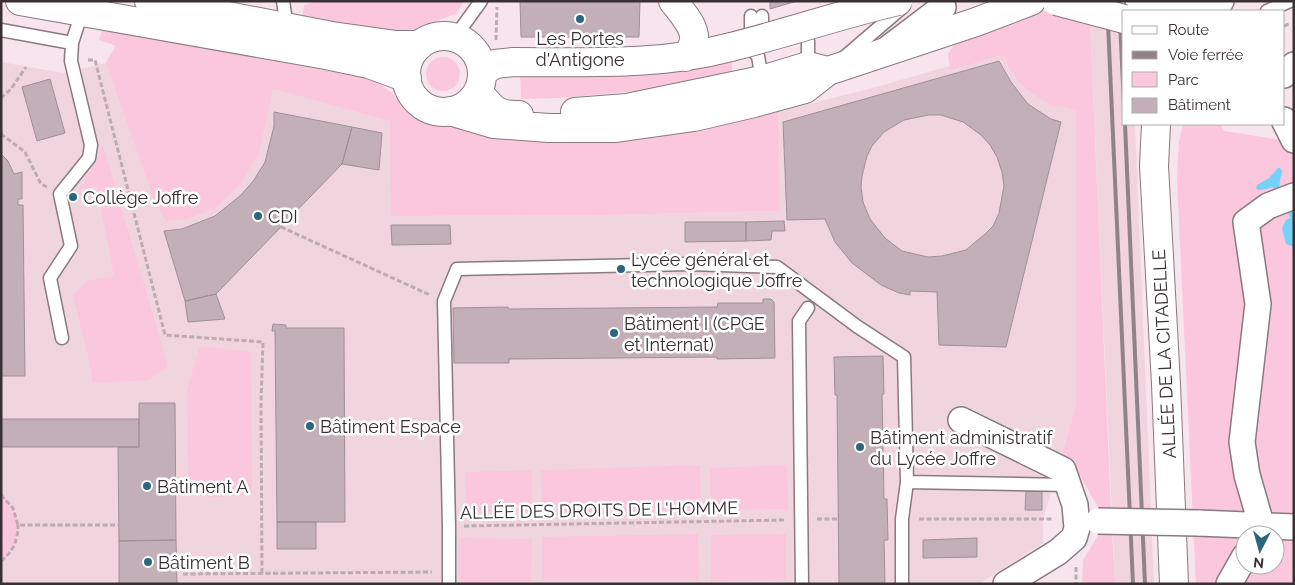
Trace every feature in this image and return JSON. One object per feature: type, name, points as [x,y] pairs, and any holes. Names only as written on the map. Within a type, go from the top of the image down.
[{"type":"street","points":[[20,1],[369,64],[407,78]]},
{"type":"street","points":[[149,1],[285,14],[332,36],[396,45],[420,45]]},
{"type":"street","points":[[673,1],[691,27],[695,42],[692,50],[675,58]]},
{"type":"street","points":[[450,111],[462,107],[471,100],[480,81],[495,64],[513,62],[638,62],[705,54],[781,35],[850,13],[898,1]]},
{"type":"street","points":[[758,80],[694,116],[635,126],[549,128],[494,124],[450,111],[433,110],[418,101],[409,87],[407,78],[409,60],[420,45],[430,39],[442,36],[455,37],[466,42],[475,51],[480,81],[497,112],[514,115],[627,108],[758,80],[814,59],[882,54],[1031,1]]},
{"type":"street","points":[[1056,1],[1122,18]]},
{"type":"street","points":[[1138,1],[1186,7],[1221,1]]},
{"type":"street","points":[[882,54],[942,7]]},
{"type":"street","points":[[1285,122],[1294,140]]},
{"type":"street","name":"ALLÉE DE LA CITADELLE","points":[[1156,125],[1154,166],[1174,584]]},
{"type":"street","points":[[1259,525],[1247,475],[1242,442],[1258,304],[1246,222],[1268,206],[1294,196]]},
{"type":"street","points":[[961,420],[1063,470],[1075,505],[1077,528],[1074,538],[1058,552],[1006,584]]},
{"type":"street","points":[[1098,521],[1198,523],[1235,528]]},
{"type":"lane","points":[[455,37],[481,1]]},
{"type":"lane","points":[[814,59],[868,35],[910,1]]},
{"type":"lane","points":[[1269,10],[1290,1]]},
{"type":"lane","points":[[62,338],[50,278],[72,246],[60,194],[89,158],[91,145],[71,61],[72,43],[82,12]]},
{"type":"lane","points":[[756,16],[751,49],[758,80]]},
{"type":"lane","points":[[1,30],[72,43]]},
{"type":"lane","points":[[448,584],[449,527],[444,301],[457,269],[690,264],[777,267],[858,327],[904,357],[907,482],[902,519],[902,584]]},
{"type":"lane","points":[[802,584],[798,321],[808,308]]},
{"type":"lane","points":[[907,482],[1068,485]]},
{"type":"path","points":[[498,8],[502,1]]},
{"type":"path","points":[[1285,26],[1289,24]]},
{"type":"path","points":[[95,60],[165,335],[263,342],[261,403],[262,574]]},
{"type":"path","points":[[1,98],[11,89],[26,67]]},
{"type":"path","points":[[1,134],[25,152],[41,184],[60,194]]},
{"type":"path","points":[[281,226],[444,301]]},
{"type":"path","points":[[1,495],[13,508],[18,525],[18,536],[13,549],[1,562]]},
{"type":"path","name":"ALLÉE DES DROITS DE L'HOMME","points":[[449,527],[839,519]]},
{"type":"path","points":[[902,519],[1043,519]]},
{"type":"path","points":[[18,525],[119,525]]},
{"type":"path","points":[[183,574],[435,572]]},
{"type":"path","points":[[1076,572],[1076,584]]},
{"type":"shaded area","points":[[1089,1],[1132,1],[1125,10],[1122,10],[1122,125],[1135,125],[1154,584],[1115,584]]},
{"type":"shaded area","name":"Lycée général et technologique Joffre","points":[[116,46],[391,121],[391,216],[607,215],[778,211],[778,112],[880,86],[1001,51],[1010,71],[1048,104],[1076,110],[1076,405],[1043,519],[1043,543],[981,584],[1,584],[1,62],[63,73],[106,63]]},
{"type":"green space","points":[[318,1],[464,1],[457,13],[406,33],[302,21],[304,5]]},
{"type":"green space","points":[[1038,10],[1090,21],[1111,512],[1101,512],[1077,471],[1059,464],[1076,405],[1076,110],[1048,104],[1025,88],[1010,71],[1003,55],[950,70],[948,54],[959,38]]},
{"type":"green space","points":[[103,27],[375,80],[392,93],[409,111],[426,122],[466,127],[776,105],[778,112],[779,211],[607,215],[391,216],[390,121],[273,89],[259,153],[241,183],[213,210],[186,219],[166,221],[155,202],[106,63],[116,46],[99,40]]},
{"type":"green space","points":[[443,57],[455,62],[460,74],[455,86],[443,91],[431,86],[426,74],[431,62]]},
{"type":"green space","points":[[732,61],[732,76],[660,89],[557,98],[521,99],[520,70]]},
{"type":"green space","points":[[1183,125],[1221,125],[1224,131],[1282,140],[1294,152],[1294,584],[1196,584],[1177,179],[1179,142]]},
{"type":"green space","points":[[103,145],[168,366],[149,380],[92,383],[92,373],[73,295],[86,281],[114,276],[97,187],[79,190]]},
{"type":"green space","points":[[200,346],[251,352],[252,495],[216,497],[188,495],[187,389]]},
{"type":"green space","points":[[700,465],[701,511],[542,513],[541,470]]},
{"type":"green space","points":[[787,465],[788,509],[711,510],[710,468]]},
{"type":"green space","points":[[532,470],[532,512],[467,511],[465,472]]},
{"type":"green space","points":[[1,495],[14,510],[18,528],[14,546],[1,561]]},
{"type":"green space","points":[[1112,532],[1115,584],[1082,584],[1083,560],[1099,534]]},
{"type":"green space","points":[[698,534],[699,580],[542,580],[542,537]]},
{"type":"green space","points":[[786,534],[786,580],[711,581],[711,535]]},
{"type":"green space","points":[[459,538],[532,539],[531,582],[459,583]]},
{"type":"water","points":[[1278,168],[1282,171],[1278,192],[1272,187],[1258,190],[1256,188],[1257,185],[1269,178]]},
{"type":"water","points":[[1294,216],[1294,247],[1286,244],[1282,228],[1286,220]]},
{"type":"building","name":"Les Portes d'Antigone","points":[[520,1],[640,1],[639,37],[521,37]]},
{"type":"building","points":[[770,1],[797,1],[770,9]]},
{"type":"building","points":[[999,61],[1011,82],[1028,104],[1051,119],[1061,122],[1006,347],[939,345],[937,292],[910,291],[910,295],[899,293],[881,285],[852,263],[835,242],[825,219],[787,220],[783,122]],"holes":[[[929,115],[941,115],[963,122],[981,135],[990,145],[997,157],[1004,186],[999,213],[993,226],[985,234],[966,250],[942,256],[928,257],[902,251],[885,238],[870,219],[863,202],[862,176],[867,156],[872,146],[884,132],[904,120]]]},
{"type":"building","points":[[50,79],[65,133],[37,141],[22,87]]},
{"type":"building","points":[[274,112],[352,127],[342,164],[216,294],[185,301],[164,231],[182,229],[215,216],[241,195],[254,180],[265,162],[274,126]]},
{"type":"building","points":[[352,127],[382,133],[379,170],[342,164]]},
{"type":"building","points":[[1,154],[8,161],[14,174],[22,172],[22,199],[18,199],[18,205],[23,205],[25,376],[1,376]]},
{"type":"building","points":[[784,221],[785,231],[772,231],[771,240],[746,241],[746,222]]},
{"type":"building","points":[[685,222],[746,222],[746,241],[685,242]]},
{"type":"building","points":[[391,225],[450,225],[451,244],[392,245]]},
{"type":"building","points":[[216,294],[225,319],[188,322],[185,301]]},
{"type":"building","name":"Bâtiment I (CPGE et Internat)","points":[[763,299],[771,299],[774,302],[775,358],[509,359],[509,363],[454,363],[453,308],[717,307],[718,303],[763,303]]},
{"type":"building","name":"Bâtiment Espace","points":[[273,324],[286,325],[286,328],[344,328],[345,522],[277,522],[275,331],[272,331]]},
{"type":"building","name":"Bâtiment administratif du Lycée Joffre","points":[[883,356],[884,499],[887,499],[888,540],[884,540],[885,584],[839,584],[837,395],[835,395],[834,357]]},
{"type":"building","name":"Bâtiment A","points":[[139,403],[175,403],[176,540],[119,541],[118,447],[139,447]]},
{"type":"building","points":[[1,419],[139,419],[139,447],[1,447]]},
{"type":"building","points":[[1026,491],[1042,491],[1042,510],[1025,510]]},
{"type":"building","points":[[277,522],[316,522],[316,549],[277,549]]},
{"type":"building","points":[[977,538],[977,557],[923,558],[923,540]]},
{"type":"building","name":"Bâtiment B","points":[[176,540],[177,584],[119,584],[119,541]]},
{"type":"waterway","points":[[1287,205],[1293,216]]},
{"type":"railway","points":[[1107,1],[1133,584]]},
{"type":"railway","points":[[1119,1],[1122,63]]},
{"type":"railway","points":[[1125,125],[1145,584]]},
{"type":"place","name":"Les Portes d'Antigone","points":[[580,19]]},
{"type":"place","name":"Collège Joffre","points":[[73,197]]},
{"type":"place","name":"CDI","points":[[258,216]]},
{"type":"place","name":"Lycée général et technologique Joffre","points":[[621,269]]},
{"type":"place","name":"Bâtiment I (CPGE et Internat)","points":[[614,333]]},
{"type":"place","name":"Bâtiment Espace","points":[[310,426]]},
{"type":"place","name":"Bâtiment administratif du Lycée Joffre","points":[[860,447]]},
{"type":"place","name":"Bâtiment A","points":[[147,486]]},
{"type":"place","name":"Bâtiment B","points":[[148,562]]}]
